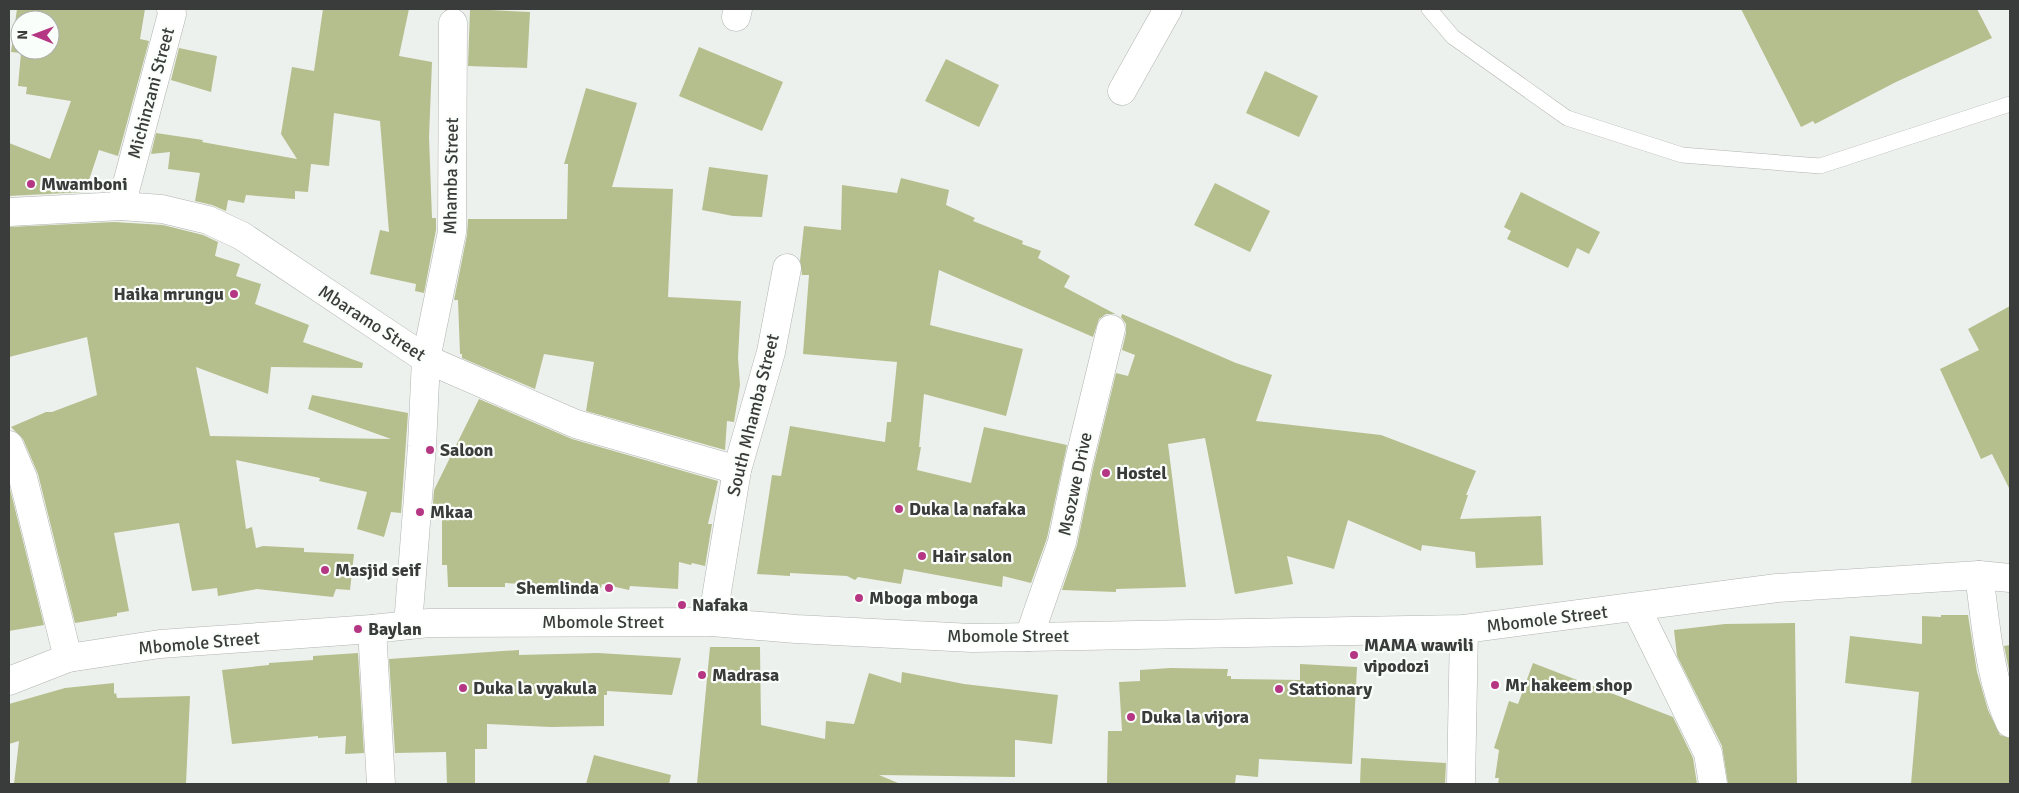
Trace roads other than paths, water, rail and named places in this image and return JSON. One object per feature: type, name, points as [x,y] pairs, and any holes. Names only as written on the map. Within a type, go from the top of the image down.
[{"type":"street","name":"Michinzani Street","points":[[121,206],[172,14],[171,9]]},
{"type":"street","points":[[1122,90],[1168,9]]},
{"type":"street","name":"Mhamba Street","points":[[408,625],[422,446],[426,360],[452,232],[453,23]]},
{"type":"street","name":"Mbaramo Street","points":[[9,212],[121,206],[162,210],[208,220],[242,236],[426,360],[576,424],[736,470]]},
{"type":"street","name":"South Mhamba Street","points":[[712,622],[736,470],[770,352],[787,268]]},
{"type":"street","name":"Msozwe Drive","points":[[1029,637],[1062,542],[1078,465],[1111,329]]},
{"type":"street","points":[[9,445],[22,478],[68,658]]},
{"type":"street","points":[[1980,576],[1992,660],[2004,710],[2010,723]]},
{"type":"street","name":"Mbomole Street","points":[[9,681],[68,658],[160,644],[372,629],[429,623],[712,622],[796,629],[962,637],[1464,629],[1636,608],[1777,588],[1980,576],[2010,578]]},
{"type":"street","points":[[1636,608],[1708,752],[1713,784]]},
{"type":"street","points":[[372,629],[381,784]]},
{"type":"street","points":[[1461,784],[1464,629]]},
{"type":"lane","points":[[1429,9],[1452,37],[1567,118],[1682,155],[1820,166],[2010,104]]},
{"type":"place","name":"Mwamboni","points":[[31,184]]},
{"type":"place","name":"Haika mrungu","points":[[234,294]]},
{"type":"place","name":"Saloon","points":[[430,450]]},
{"type":"place","name":"Hostel","points":[[1106,473]]},
{"type":"place","name":"Duka la nafaka","points":[[899,509]]},
{"type":"place","name":"Mkaa","points":[[420,512]]},
{"type":"place","name":"Hair salon","points":[[922,556]]},
{"type":"place","name":"Masjid seif","points":[[325,570]]},
{"type":"place","name":"Shemlinda","points":[[609,588]]},
{"type":"place","name":"Mboga mboga","points":[[859,598]]},
{"type":"place","name":"Nafaka","points":[[682,605]]},
{"type":"place","name":"Baylan","points":[[358,629]]},
{"type":"place","name":"MAMA wawili vipodozi","points":[[1354,655]]},
{"type":"place","name":"Madrasa","points":[[702,675]]},
{"type":"place","name":"Mr hakeem shop","points":[[1495,685]]},
{"type":"place","name":"Duka la vyakula","points":[[463,688]]},
{"type":"place","name":"Stationary","points":[[1279,689]]},
{"type":"place","name":"Duka la vijora","points":[[1131,717]]}]
